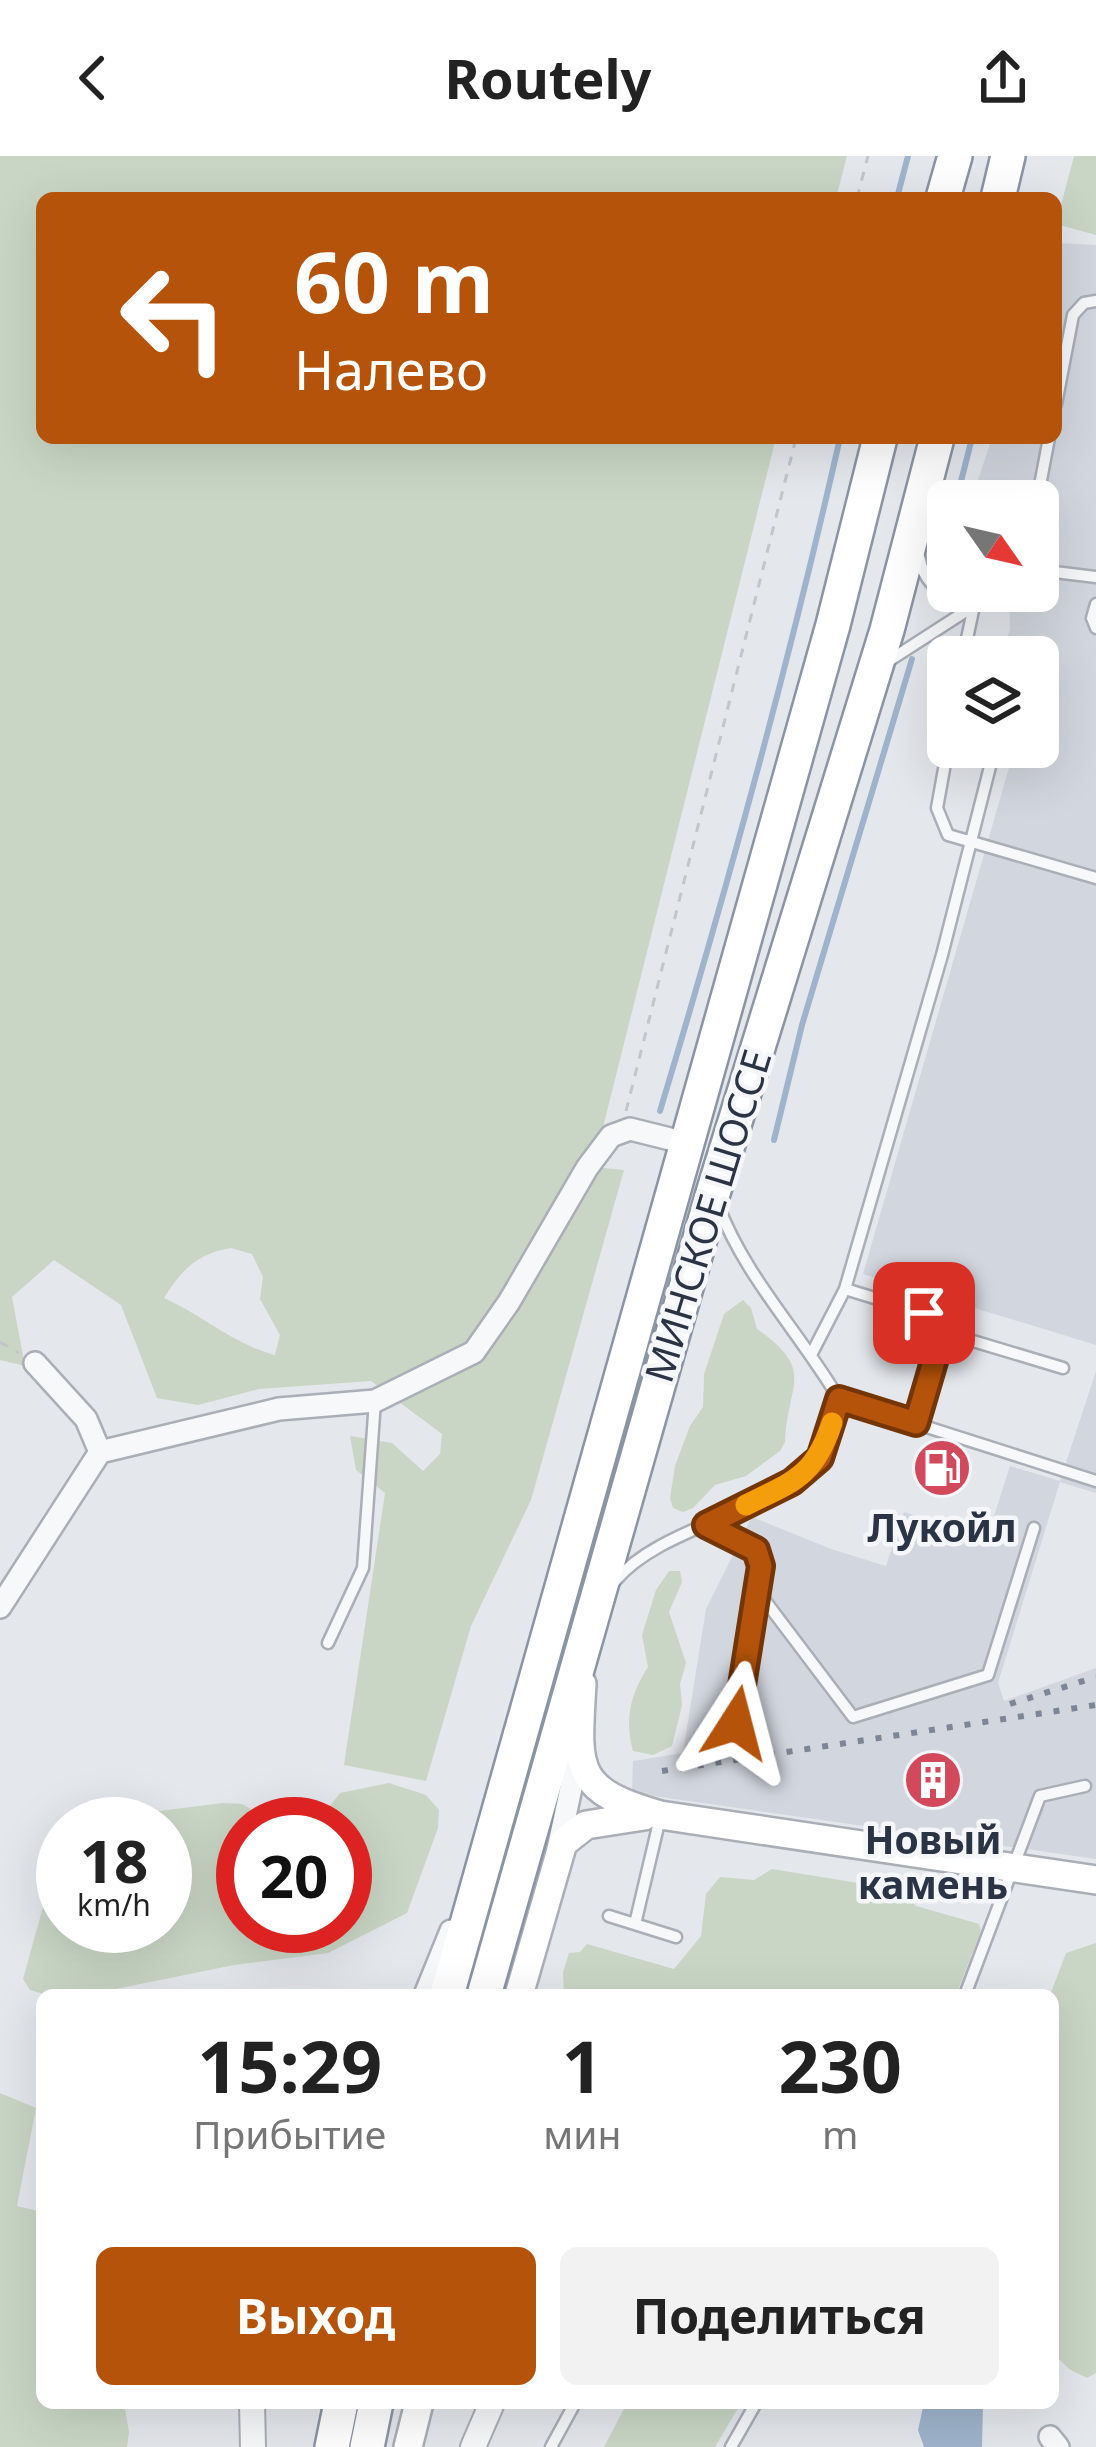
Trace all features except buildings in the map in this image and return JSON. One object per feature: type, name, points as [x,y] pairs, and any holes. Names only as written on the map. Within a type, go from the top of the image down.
[{"type":"highway","points":[[945,192],[955,156]]},
{"type":"highway","points":[[1000,192],[1009,156]]},
{"type":"highway","name":"МИНСКОЕ ШОССЕ","points":[[450,1989],[833,625],[878,444]]},
{"type":"highway","name":"МИНСКОЕ ШОССЕ","points":[[486,1989],[586,1629],[713,1193],[874,670],[935,444]]},
{"type":"highway","points":[[332,2447],[340,2409]]},
{"type":"highway","points":[[367,2447],[375,2409]]},
{"type":"main road","points":[[586,1629],[579,1750],[585,1773],[597,1790],[616,1802],[660,1815],[1096,1880]]},
{"type":"main road","points":[[521,1989],[556,1861],[570,1835],[586,1825],[660,1815]]},
{"type":"main road","points":[[409,2447],[417,2409]]},
{"type":"street","points":[[0,1606],[100,1452],[279,1409],[375,1401],[474,1352],[611,1136],[630,1129],[686,1143]]},
{"type":"street","points":[[35,1363],[86,1419],[100,1452]]},
{"type":"street","points":[[556,1861],[579,1750]]},
{"type":"street","points":[[426,1989],[507,1785]]},
{"type":"street","points":[[252,2409],[254,2447]]},
{"type":"street","points":[[254,2447],[264,2409]]},
{"type":"street","points":[[473,2447],[489,2409]]},
{"type":"lane","points":[[1062,372],[1073,314],[1096,301]]},
{"type":"lane","points":[[1041,480],[1048,444]]},
{"type":"lane","points":[[915,525],[927,581]]},
{"type":"lane","points":[[1059,573],[1096,577]]},
{"type":"lane","points":[[1096,604],[1092,618],[1096,628]]},
{"type":"lane","points":[[874,670],[965,612]]},
{"type":"lane","points":[[944,768],[937,808],[940,825],[948,835],[1096,878]]},
{"type":"lane","points":[[812,1353],[844,1289],[942,955],[988,768]]},
{"type":"lane","points":[[713,1193],[740,1256],[812,1353],[839,1399],[1096,1480]]},
{"type":"lane","points":[[844,1289],[924,1313],[943,1331],[1063,1368]]},
{"type":"lane","points":[[916,1423],[943,1331]]},
{"type":"lane","points":[[586,1629],[618,1577],[641,1557],[792,1482],[820,1458],[839,1399]]},
{"type":"lane","points":[[328,1643],[363,1568],[375,1401]]},
{"type":"lane","points":[[706,1525],[756,1550],[761,1566],[736,1723]]},
{"type":"lane","points":[[757,1590],[853,1717],[988,1675],[1034,1528]]},
{"type":"lane","points":[[967,1989],[1040,1796],[1084,1786]]},
{"type":"lane","points":[[635,1924],[660,1815]]},
{"type":"lane","points":[[609,1916],[676,1936]]},
{"type":"lane","points":[[551,2447],[572,2409]]},
{"type":"lane","points":[[731,2447],[753,2409]]},
{"type":"path","points":[[859,192],[868,156]]},
{"type":"path","points":[[621,1132],[794,444]]},
{"type":"shaded area","points":[[1062,243],[1096,245],[1096,1345],[863,1274],[1009,768],[1059,768],[1059,636],[1008,636],[1010,612],[1059,612],[1059,480],[978,480],[990,444],[1062,444]]},
{"type":"shaded area","points":[[1096,1371],[1096,1493],[1060,1482],[998,1683],[1004,1701],[1096,1668],[1096,1859],[632,1793],[633,1761],[683,1753],[706,1609],[752,1517],[886,1566],[904,1512],[987,1538],[1010,1466],[1060,1481]]},
{"type":"green space","points":[[0,156],[847,156],[838,192],[36,192],[36,444],[774,444],[593,1167],[624,1170],[531,1500],[471,1626],[426,1781],[344,1765],[385,1493],[356,1470],[350,1436],[392,1443],[423,1471],[440,1454],[442,1434],[371,1381],[259,1389],[198,1405],[157,1398],[121,1305],[54,1260],[12,1297],[25,1366],[0,1360]],"holes":[[[231,1248],[252,1254],[263,1277],[260,1299],[280,1335],[275,1355],[164,1298],[184,1271],[200,1259]]]},
{"type":"green space","points":[[1074,156],[1096,156],[1096,235],[1062,226],[1062,201]]},
{"type":"green space","points":[[743,1300],[751,1308],[757,1329],[776,1343],[793,1368],[785,1442],[746,1476],[715,1485],[683,1512],[673,1508],[670,1498],[675,1466],[703,1407],[704,1374],[724,1314]]},
{"type":"green space","points":[[669,1571],[680,1571],[682,1582],[669,1612],[686,1663],[672,1746],[653,1755],[633,1751],[629,1717],[648,1667],[642,1635],[656,1590]]},
{"type":"green space","points":[[389,1783],[426,1795],[439,1810],[438,1828],[407,1913],[372,1931],[372,1797],[337,1797]]},
{"type":"green space","points":[[216,1804],[216,1953],[328,1953],[234,1965],[116,1989],[30,1990],[23,1979],[36,1932],[36,1953],[192,1953],[192,1807]]},
{"type":"green space","points":[[772,1869],[901,1890],[916,1906],[979,1924],[981,1931],[958,1989],[564,1989],[569,1953],[580,1952],[587,1944],[674,1969],[701,1936],[706,1894],[720,1877],[754,1880]]},
{"type":"green space","points":[[1096,1943],[1096,2373],[1087,2378],[1059,2359],[1059,1989],[1052,1989],[1066,1953]]},
{"type":"green space","points":[[0,2093],[36,2108],[17,2206],[36,2211],[36,2409],[125,2409],[129,2432],[127,2447],[0,2447]]},
{"type":"green space","points":[[624,2409],[737,2409],[715,2447],[604,2447]]},
{"type":"water","points":[[923,2409],[983,2409],[982,2447],[924,2447],[918,2430]]},
{"type":"waterway","points":[[899,192],[908,156]]},
{"type":"waterway","points":[[660,1111],[756,776],[839,444]]},
{"type":"waterway","points":[[961,480],[970,444]]},
{"type":"waterway","points":[[774,1140],[802,1025],[912,659]]},
{"type":"railway","points":[[1010,1704],[1096,1677]]},
{"type":"railway","points":[[662,1771],[1096,1705]]},
{"type":"slow traffic","points":[[746,1505],[792,1482],[820,1458],[832,1423]]},
{"type":"place","name":"Лукойл","points":[[942,1468]]},
{"type":"place","name":"Новый камень","points":[[933,1780]]},
{"type":"route","points":[[736,1723],[761,1566],[756,1550],[706,1525],[792,1482],[820,1458],[839,1399],[916,1423],[943,1331],[924,1313]]}]
